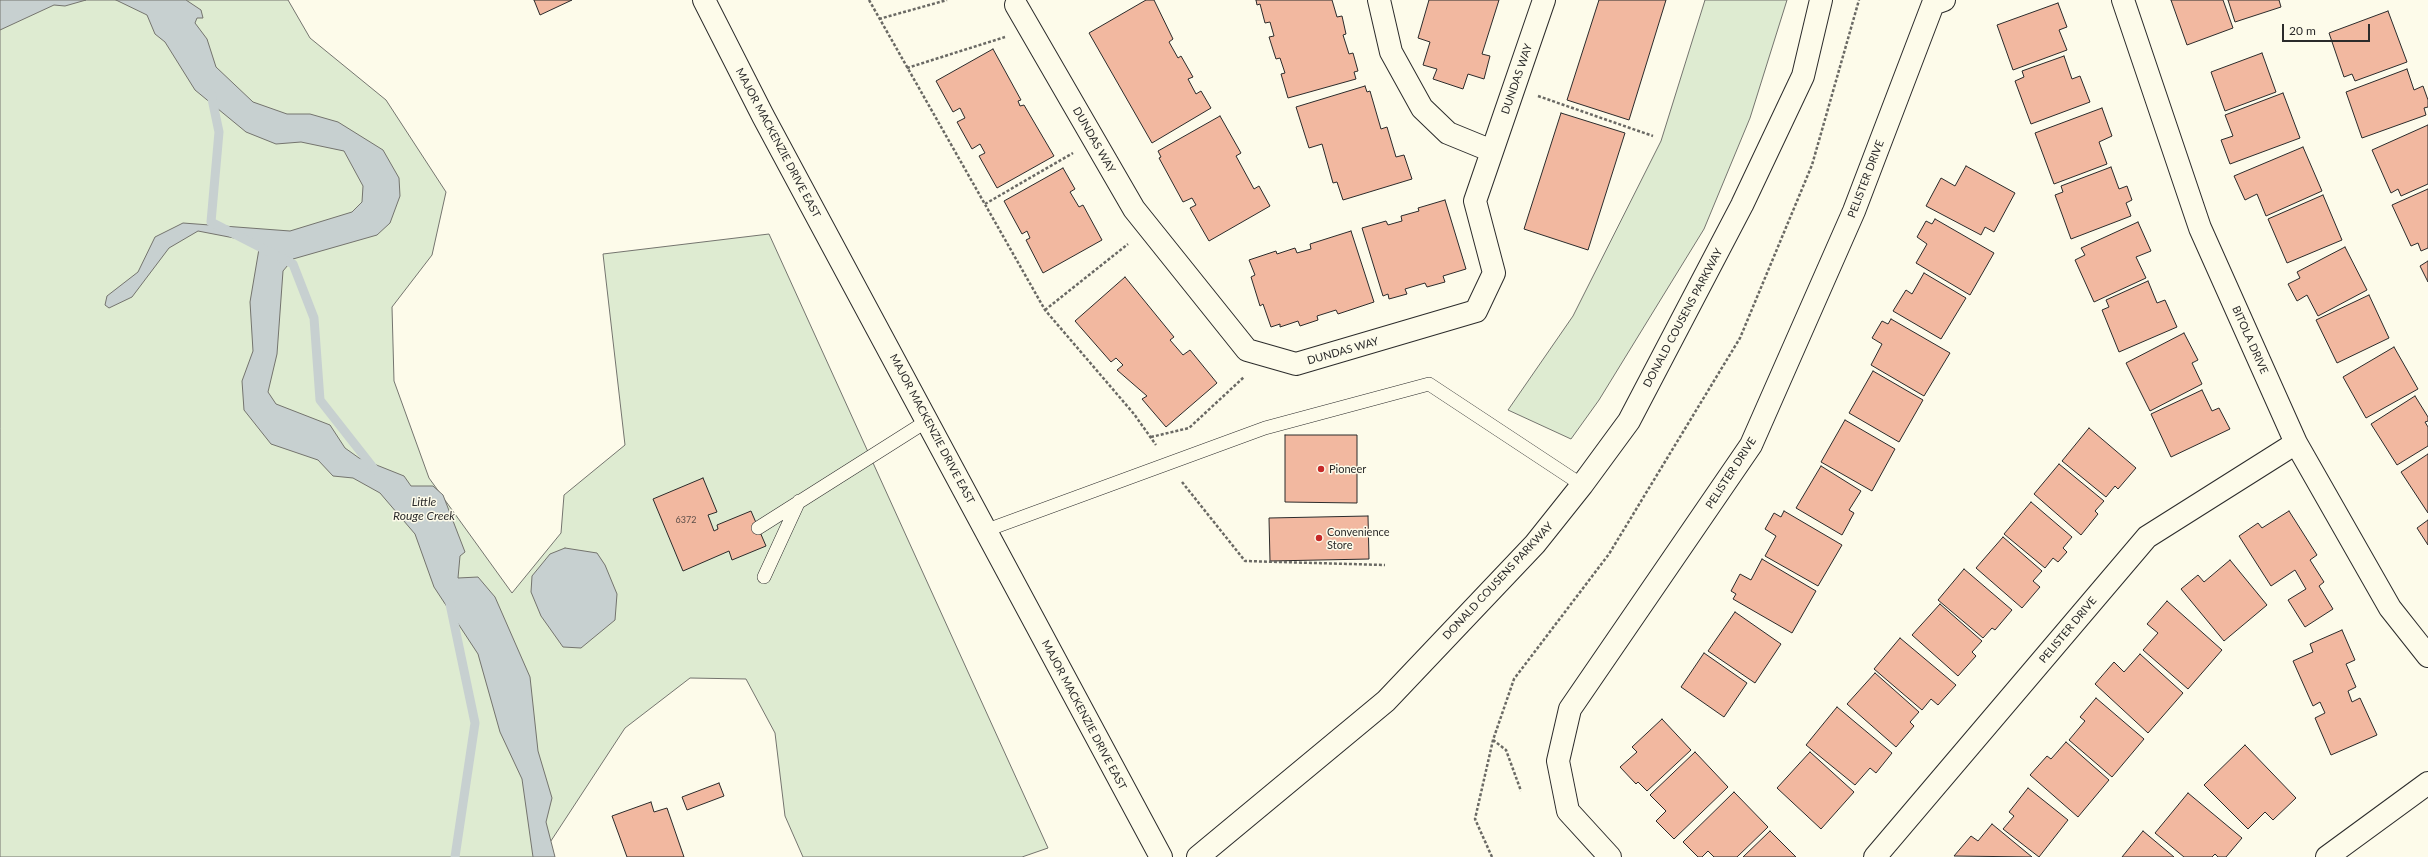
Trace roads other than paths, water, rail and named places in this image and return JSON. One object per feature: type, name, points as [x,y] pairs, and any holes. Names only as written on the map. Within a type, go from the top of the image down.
[{"type":"street","name":"MAJOR MACKENZIE DRIVE EAST","points":[[704,0],[763,116],[987,530],[1161,857]]},
{"type":"street","points":[[1379,0],[1391,52],[1422,108],[1448,133],[1492,151]]},
{"type":"street","name":"DUNDAS WAY","points":[[1021,2],[1030,30],[1134,210],[1247,350],[1296,364],[1476,311],[1494,274],[1475,201],[1544,0]]},
{"type":"street","name":"DONALD COUSENS PARKWAY","points":[[1198,857],[1386,701],[1535,544],[1582,485],[1628,421],[1742,205],[1803,76],[1821,0]]},
{"type":"street","name":"PELISTER DRIVE","points":[[1610,857],[1568,811],[1558,761],[1570,709],[1751,445],[1854,211],[1933,4],[1944,0]]},
{"type":"street","name":"BITOLA DRIVE","points":[[2123,0],[2200,228],[2296,443],[2390,608],[2428,656]]},
{"type":"street","name":"PELISTER DRIVE","points":[[1875,857],[2147,537],[2296,443]]},
{"type":"street","points":[[2327,857],[2428,782]]},
{"type":"lane","points":[[987,530],[1265,428],[1429,384],[1582,485]]},
{"type":"lane","points":[[758,528],[927,421]]},
{"type":"lane","points":[[764,577],[799,502]]},
{"type":"water","points":[[0,0],[86,0],[65,6],[54,5],[0,30]]},
{"type":"water","name":"Little Rouge Creek","points":[[116,0],[186,0],[201,10],[203,18],[197,18],[195,23],[207,39],[216,67],[253,102],[287,114],[310,114],[338,122],[383,150],[399,178],[400,196],[390,223],[377,235],[293,259],[283,271],[277,354],[268,392],[276,404],[330,425],[345,448],[359,458],[404,476],[411,486],[433,486],[443,495],[465,552],[460,556],[458,578],[478,577],[495,597],[530,677],[538,751],[552,798],[546,822],[555,857],[533,857],[522,779],[500,732],[478,654],[434,587],[415,534],[380,493],[353,478],[333,476],[318,460],[271,444],[244,410],[242,381],[253,351],[250,302],[260,243],[198,231],[169,248],[132,297],[109,308],[105,305],[107,296],[138,272],[155,237],[183,223],[290,231],[352,212],[362,202],[363,186],[344,151],[301,142],[276,144],[246,132],[195,90],[165,42],[155,34],[147,15]]},
{"type":"water","points":[[565,548],[597,553],[605,565],[617,594],[615,620],[581,648],[563,647],[541,616],[531,592],[532,576],[550,554]]},
{"type":"waterway","name":"Little Rouge Creek","points":[[211,94],[219,132],[211,222],[293,264],[314,318],[320,400],[375,470]]},
{"type":"waterway","name":"Little Rouge Creek","points":[[450,604],[475,723],[455,857]]},
{"type":"place","name":"Pioneer","points":[[1321,469]]},
{"type":"place","name":"Convenience Store","points":[[1319,538]]}]
